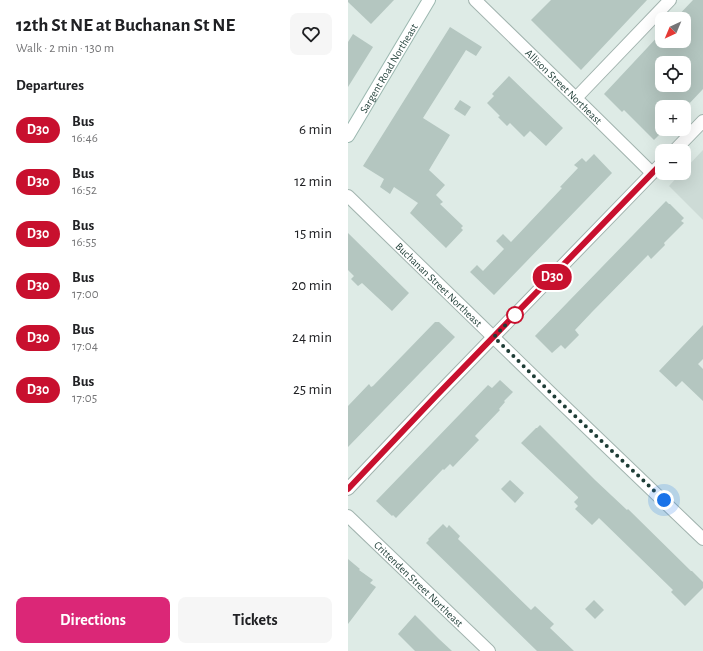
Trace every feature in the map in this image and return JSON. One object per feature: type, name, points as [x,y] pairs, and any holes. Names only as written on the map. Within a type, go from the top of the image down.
[{"type":"street","name":"Sargent Road Northeast","points":[[348,136],[429,0]]},
{"type":"street","name":"Allison Street Northeast","points":[[475,0],[652,174]]},
{"type":"street","points":[[576,98],[670,0]]},
{"type":"street","points":[[681,144],[703,121]]},
{"type":"street","points":[[348,489],[655,171]]},
{"type":"street","name":"Buchanan Street Northeast","points":[[348,196],[703,539]]},
{"type":"street","name":"Crittenden Street Northeast","points":[[348,516],[488,651]]},
{"type":"shaded area","points":[[703,150],[703,220],[669,186],[675,180],[691,180],[691,163]]},
{"type":"building","points":[[348,0],[394,0],[371,24],[348,2]]},
{"type":"building","points":[[551,0],[647,0],[581,70],[531,20]]},
{"type":"building","points":[[693,0],[703,0],[703,89],[691,102],[691,100],[655,100],[655,136],[658,136],[654,140],[624,110],[622,112],[604,94],[655,39],[655,48],[691,48],[691,12],[682,12]]},
{"type":"building","points":[[450,27],[482,47],[476,56],[466,50],[423,118],[450,135],[429,170],[445,185],[436,195],[443,202],[440,204],[463,226],[461,228],[463,230],[446,248],[410,213],[418,203],[394,187],[390,194],[380,187],[384,179],[363,166]]},
{"type":"building","points":[[353,34],[373,47],[348,87],[348,42]]},
{"type":"building","points":[[509,76],[563,128],[546,146],[530,131],[524,137],[510,123],[507,126],[498,117],[500,116],[487,103],[494,96],[492,94]]},
{"type":"building","points":[[460,100],[471,107],[465,116],[454,109]]},
{"type":"building","points":[[594,154],[612,173],[494,295],[470,272],[477,265],[483,271],[504,249],[496,241],[503,234],[511,242],[562,188],[560,187],[578,168],[574,165],[582,158],[586,162]]},
{"type":"building","points":[[666,201],[684,218],[681,221],[684,223],[664,243],[665,245],[651,259],[648,255],[575,330],[579,335],[565,349],[561,345],[552,353],[535,336]]},
{"type":"building","points":[[348,233],[409,293],[392,311],[362,283],[358,286],[351,279],[354,276],[348,270]]},
{"type":"building","points":[[435,322],[439,322],[455,337],[348,447],[348,406],[369,384],[371,387],[373,386]]},
{"type":"building","points":[[703,325],[703,359],[698,364],[703,369],[703,401],[682,381],[676,387],[659,371]]},
{"type":"building","points":[[500,380],[513,392],[504,401],[505,402],[499,409],[500,410],[475,436],[479,440],[453,467],[450,464],[444,470],[443,469],[396,518],[393,515],[392,516],[376,501],[488,385],[492,388]]},
{"type":"building","points":[[540,425],[595,480],[627,510],[628,509],[703,582],[703,588],[685,606],[671,592],[673,590],[599,518],[592,525],[575,509],[578,506],[574,502],[578,497],[521,443]]},
{"type":"building","points":[[510,480],[524,493],[515,503],[501,489]]},
{"type":"building","points":[[443,524],[447,528],[449,525],[460,536],[458,539],[531,610],[535,606],[554,624],[550,628],[574,651],[537,651],[426,543]]},
{"type":"building","points":[[348,559],[360,569],[359,570],[373,580],[370,583],[376,587],[348,624]]},
{"type":"building","points":[[594,600],[604,610],[595,619],[585,609]]},
{"type":"building","points":[[415,615],[452,651],[415,651],[398,634]]},
{"type":"bus line","name":"D30","points":[[348,489],[655,170]]},
{"type":"route","points":[[515,315],[494,337],[664,500]]}]
